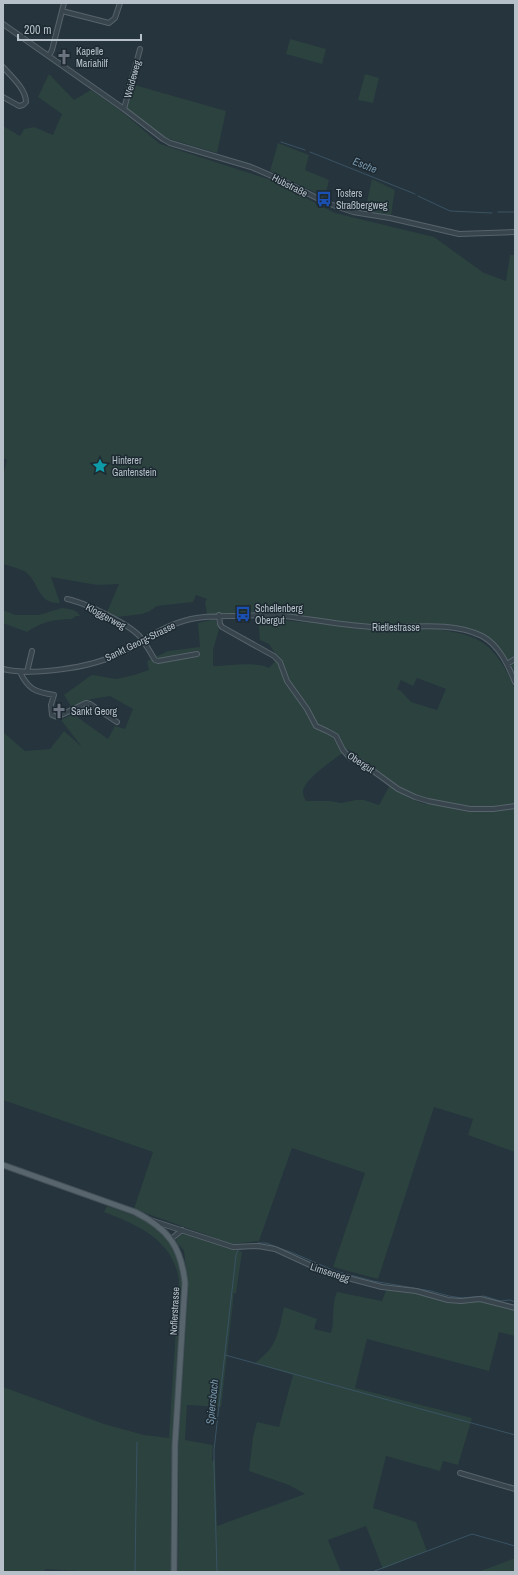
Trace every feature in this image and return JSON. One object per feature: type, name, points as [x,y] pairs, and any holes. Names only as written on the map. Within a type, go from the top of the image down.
[{"type":"main road","name":"Noflerstrasse","points":[[3,1165],[135,1212],[159,1226],[171,1239],[180,1257],[185,1284],[175,1445],[174,1572]]},
{"type":"street","points":[[49,56],[52,50],[64,3]]},
{"type":"street","points":[[62,11],[109,23],[115,18],[120,3]]},
{"type":"street","name":"Hubstraße","points":[[3,24],[124,108],[170,143],[264,172],[327,203],[341,208],[459,234],[515,232]]},
{"type":"street","name":"Weideweg","points":[[124,108],[140,49]]},
{"type":"street","points":[[3,67],[22,91],[26,98],[26,102],[19,106],[3,97]]},
{"type":"street","name":"Kloggerweg","points":[[67,599],[76,601],[104,613],[137,633],[154,660],[197,654]]},
{"type":"street","name":"Sankt Georg-Strasse","points":[[3,668],[26,672],[68,668],[103,660],[170,625],[183,620],[219,615],[253,616]]},
{"type":"street","name":"Obergut","points":[[219,615],[220,624],[222,627],[274,656],[280,662],[287,681],[307,709],[316,726],[336,736],[343,750],[350,758],[367,766],[398,789],[415,798],[470,809],[493,809],[515,806]]},
{"type":"street","name":"Rietlestrasse","points":[[253,616],[275,615],[371,627],[435,627],[459,629],[470,632],[487,640],[507,664],[515,682]]},
{"type":"street","points":[[26,672],[32,651]]},
{"type":"street","points":[[507,664],[515,659]]},
{"type":"street","points":[[20,672],[31,688],[38,692],[54,695],[51,711],[52,715],[55,717],[58,717],[86,702],[117,722]]},
{"type":"street","name":"Limsenegg","points":[[150,1220],[233,1247],[258,1246],[275,1249],[325,1272],[382,1287],[416,1291],[448,1300],[461,1301],[480,1299],[515,1308]]},
{"type":"street","points":[[171,1239],[182,1230]]},
{"type":"street","points":[[460,1473],[515,1489]]},
{"type":"green space","points":[[290,39],[326,49],[322,64],[286,54]]},
{"type":"green space","points":[[49,74],[74,100],[91,90],[121,111],[160,144],[271,180],[335,213],[434,237],[484,273],[506,281],[510,255],[515,255],[515,673],[500,649],[489,638],[468,630],[452,628],[438,629],[463,634],[482,642],[501,662],[515,689],[515,1152],[468,1135],[473,1119],[434,1107],[378,1279],[333,1267],[365,1173],[292,1148],[259,1241],[232,1244],[134,1209],[153,1152],[3,1100],[3,732],[25,751],[50,749],[64,731],[82,747],[61,720],[73,714],[108,739],[115,726],[125,729],[133,709],[110,696],[92,699],[71,706],[64,695],[90,676],[93,675],[116,679],[134,675],[149,670],[147,661],[168,651],[200,647],[198,623],[215,619],[219,629],[213,650],[213,666],[250,664],[269,668],[278,658],[269,644],[260,640],[258,620],[275,619],[309,623],[290,614],[267,612],[207,614],[205,602],[207,599],[196,595],[193,602],[157,606],[142,614],[117,617],[107,612],[119,584],[97,585],[51,577],[60,603],[52,602],[46,600],[42,596],[33,580],[24,571],[3,564],[3,476],[7,460],[3,458],[3,126],[20,136],[24,129],[34,127],[53,135],[62,114],[38,97]],"holes":[[[417,678],[446,689],[437,710],[411,702],[401,691],[397,689],[401,680],[413,686]],[[348,749],[385,780],[418,797],[433,800],[433,805],[416,801],[390,785],[379,805],[364,800],[341,803],[330,801],[306,801],[303,792],[309,781]]]},
{"type":"green space","points":[[365,74],[379,78],[373,103],[358,100]]},
{"type":"green space","points":[[131,84],[226,111],[217,153],[166,138],[125,106]]},
{"type":"green space","points":[[278,143],[309,155],[305,170],[329,180],[325,197],[270,171]]},
{"type":"green space","points":[[372,179],[395,190],[391,215],[365,210]]},
{"type":"green space","points":[[62,608],[75,611],[80,616],[76,616],[72,619],[48,622],[27,632],[3,623],[3,610],[15,615],[39,615]]},
{"type":"green space","points":[[107,1206],[144,1219],[156,1228],[170,1243],[178,1258],[181,1269],[182,1288],[174,1439],[174,1572],[92,1572],[45,1569],[44,1572],[3,1572],[3,1387],[104,1424],[144,1435],[169,1438],[179,1280],[170,1254],[162,1244],[129,1222],[104,1212]]},
{"type":"green space","points":[[185,1234],[242,1252],[236,1293],[234,1293],[221,1407],[187,1405],[185,1440],[213,1445],[212,1461],[215,1459],[217,1526],[305,1494],[289,1485],[249,1471],[253,1437],[257,1422],[279,1427],[293,1375],[255,1363],[263,1357],[273,1345],[284,1307],[317,1319],[314,1329],[331,1333],[334,1302],[337,1292],[382,1301],[387,1288],[416,1291],[448,1300],[480,1299],[515,1308],[515,1336],[499,1332],[489,1371],[367,1339],[355,1388],[472,1418],[458,1465],[443,1461],[440,1471],[386,1456],[373,1508],[416,1522],[427,1551],[383,1569],[366,1526],[328,1540],[341,1572],[178,1572],[179,1435],[188,1293],[184,1250],[176,1240],[180,1235]]},
{"type":"green space","points":[[515,1558],[515,1572],[478,1572]]},
{"type":"waterway","name":"Esche","points":[[281,142],[305,150]]},
{"type":"waterway","name":"Esche","points":[[310,152],[415,194]]},
{"type":"waterway","name":"Esche","points":[[418,196],[450,211],[492,213]]},
{"type":"waterway","name":"Esche","points":[[498,212],[515,212]]},
{"type":"waterway","name":"Spiersbach","points":[[258,1243],[266,1243],[335,1271],[373,1281],[462,1298],[484,1296],[500,1301],[510,1300],[515,1302]]},
{"type":"waterway","name":"Spiersbach","points":[[217,1572],[214,1450],[236,1255],[238,1250],[247,1248]]},
{"type":"waterway","points":[[225,1355],[515,1435]]},
{"type":"waterway","points":[[135,1572],[137,1442]]},
{"type":"waterway","points":[[372,1572],[472,1534],[515,1546]]},
{"type":"place","name":"Kapelle Mariahilf","points":[[64,57]]},
{"type":"place","name":"Tosters Straßbergweg","points":[[324,199]]},
{"type":"place","name":"Hinterer Gantenstein","points":[[100,466]]},
{"type":"place","name":"Schellenberg Obergut","points":[[243,614]]},
{"type":"place","name":"Sankt Georg","points":[[59,711]]}]
